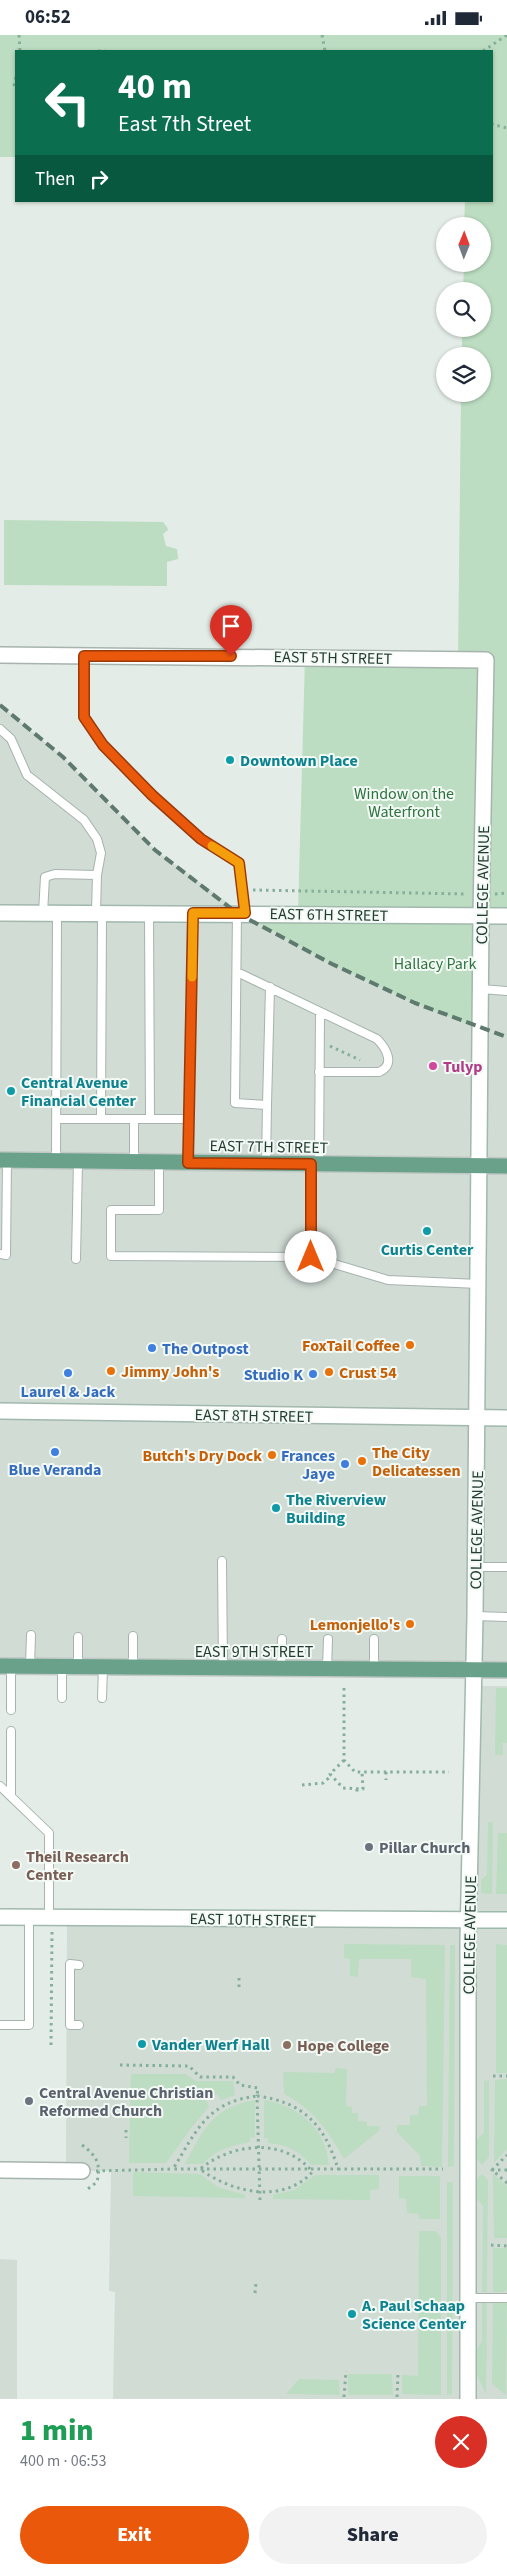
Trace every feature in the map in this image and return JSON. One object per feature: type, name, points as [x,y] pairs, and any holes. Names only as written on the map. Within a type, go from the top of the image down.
[{"type":"main road","name":"EAST 7TH STREET","points":[[4,1160],[507,1166]]},
{"type":"main road","name":"EAST 9TH STREET","points":[[6,1666],[507,1670]]},
{"type":"street","name":"EAST 5TH STREET","points":[[0,655],[486,660]]},
{"type":"street","name":"COLLEGE AVENUE","points":[[468,2399],[468,1920],[476,1567],[481,916],[486,660]]},
{"type":"street","name":"EAST 6TH STREET","points":[[0,913],[99,912],[507,916]]},
{"type":"street","name":"EAST 8TH STREET","points":[[0,1411],[507,1418]]},
{"type":"street","name":"EAST 10TH STREET","points":[[0,1917],[507,1920]]},
{"type":"street","points":[[0,2170],[82,2171]]},
{"type":"lane","points":[[84,656],[84,717],[103,745],[152,795],[201,839],[239,863],[243,890],[237,972],[235,1103],[267,1105]]},
{"type":"lane","points":[[0,729],[11,739],[27,775],[91,829],[101,853],[97,875],[101,1119]]},
{"type":"lane","points":[[56,1161],[50,913],[45,877],[55,874],[97,875]]},
{"type":"lane","points":[[149,913],[150,1119]]},
{"type":"lane","points":[[188,1163],[193,913]]},
{"type":"lane","points":[[237,972],[377,1039],[387,1050],[387,1064],[384,1070],[379,1072],[320,1072]]},
{"type":"lane","points":[[266,1163],[270,987]]},
{"type":"lane","points":[[481,989],[507,991]]},
{"type":"lane","points":[[311,1257],[320,1072],[320,1012]]},
{"type":"lane","points":[[56,1119],[188,1119]]},
{"type":"lane","points":[[134,1119],[134,1162]]},
{"type":"lane","points":[[0,1255],[6,1255],[4,1160]]},
{"type":"lane","points":[[76,1259],[78,1161]]},
{"type":"lane","points":[[159,1162],[159,1210],[111,1210],[111,1256],[311,1257],[388,1280],[479,1284]]},
{"type":"lane","points":[[222,1561],[223,1668]]},
{"type":"lane","points":[[476,1567],[507,1567]]},
{"type":"lane","points":[[475,1616],[507,1617]]},
{"type":"lane","points":[[30,1666],[31,1635]]},
{"type":"lane","points":[[132,1636],[133,1668]]},
{"type":"lane","points":[[78,1637],[78,1666]]},
{"type":"lane","points":[[281,1668],[282,1639]]},
{"type":"lane","points":[[327,1668],[328,1639]]},
{"type":"lane","points":[[374,1639],[374,1669]]},
{"type":"lane","points":[[6,1666],[11,1710]]},
{"type":"lane","points":[[62,1666],[62,1697]]},
{"type":"lane","points":[[102,1698],[103,1667]]},
{"type":"lane","points":[[11,1731],[11,1796]]},
{"type":"lane","points":[[0,1786],[49,1833],[49,1917]]},
{"type":"lane","points":[[0,2025],[29,2025],[29,1917]]},
{"type":"lane","points":[[79,1965],[70,1964],[70,2025],[79,2025]]},
{"type":"lane","points":[[468,2298],[507,2298]]},
{"type":"path","points":[[19,35],[20,50]]},
{"type":"path","points":[[322,35],[325,50]]},
{"type":"path","points":[[484,50],[507,35]]},
{"type":"path","points":[[14,86],[15,81]]},
{"type":"path","points":[[493,125],[507,128]]},
{"type":"path","points":[[243,890],[458,894]]},
{"type":"path","points":[[320,1042],[384,1070]]},
{"type":"path","points":[[344,1688],[344,1760],[355,1772],[449,1772]]},
{"type":"path","points":[[302,1785],[323,1783],[344,1760]]},
{"type":"path","points":[[331,1776],[344,1788],[363,1789],[362,1772]]},
{"type":"path","points":[[386,1772],[386,1779]]},
{"type":"path","points":[[357,1789],[357,1794]]},
{"type":"path","points":[[49,1917],[52,1926],[51,2045]]},
{"type":"path","points":[[239,1979],[239,1988]]},
{"type":"path","points":[[120,2065],[189,2066],[200,2077],[233,2077],[240,2085],[258,2087],[260,2200]]},
{"type":"path","points":[[493,2076],[507,2076]]},
{"type":"path","points":[[172,2169],[198,2130],[216,2109],[232,2101],[257,2096],[277,2098],[300,2110],[312,2119],[328,2142],[338,2169]]},
{"type":"path","points":[[126,2130],[126,2138]]},
{"type":"path","points":[[82,2145],[93,2153],[99,2162],[99,2171]]},
{"type":"path","points":[[200,2169],[220,2155],[246,2148],[281,2150],[292,2154],[313,2169]]},
{"type":"path","points":[[492,2170],[507,2155]]},
{"type":"path","points":[[82,2171],[172,2169],[443,2169]]},
{"type":"path","points":[[200,2169],[224,2185],[260,2192],[276,2192],[300,2182],[313,2169]]},
{"type":"path","points":[[492,2170],[507,2170]]},
{"type":"path","points":[[492,2170],[507,2183]]},
{"type":"path","points":[[491,2245],[507,2246]]},
{"type":"path","points":[[255,2293],[256,2283]]},
{"type":"path","points":[[344,2397],[346,2371]]},
{"type":"path","points":[[397,2397],[398,2373]]},
{"type":"shaded area","points":[[0,705],[63,757],[155,850],[243,914],[507,916],[507,1670],[0,1666]]},
{"type":"shaded area","name":"Hope College","points":[[474,1686],[507,1686],[507,2399],[113,2399],[115,2292],[109,2291],[111,2171],[66,2171],[67,1917],[468,1920]]},
{"type":"shaded area","points":[[0,2259],[17,2260],[17,2399],[0,2399]]},
{"type":"green space","name":"Window on the Waterfront","points":[[0,35],[507,35],[507,916],[298,914],[305,657],[458,661],[461,402],[491,402],[491,347],[462,347],[462,337],[491,337],[491,282],[463,282],[464,273],[491,273],[491,217],[464,217],[465,202],[493,202],[493,50],[15,50],[15,157],[0,157]]},
{"type":"green space","points":[[4,520],[163,522],[168,530],[163,534],[166,546],[177,549],[178,559],[167,562],[167,586],[4,585]]},
{"type":"green space","name":"Hallacy Park","points":[[243,914],[481,918],[482,1030],[415,1003],[332,964]]},
{"type":"green space","points":[[496,1688],[507,1688],[507,1743],[502,1743],[503,1755],[495,1755]]},
{"type":"green space","points":[[488,1822],[493,1822],[492,1894],[481,1893],[481,1880],[487,1875]]},
{"type":"green space","points":[[498,1833],[507,1833],[507,1894],[496,1894]]},
{"type":"green space","points":[[344,1944],[445,1945],[442,2167],[421,2166],[420,2156],[397,2132],[397,2125],[410,2125],[410,2115],[418,2115],[419,2106],[427,2106],[426,1979],[411,1977],[411,1959],[359,1959],[358,1977],[350,1976],[350,1959],[344,1958]]},
{"type":"green space","points":[[496,1944],[507,1945],[507,2073],[496,2073]]},
{"type":"green space","points":[[450,1945],[455,1945],[454,2166],[448,2167]]},
{"type":"green space","points":[[336,2068],[347,2069],[346,2106],[352,2107],[352,2113],[358,2113],[358,2121],[367,2122],[367,2126],[380,2126],[379,2131],[344,2159],[319,2122],[303,2106],[284,2094],[283,2072],[334,2073]]},
{"type":"green space","points":[[131,2074],[186,2074],[196,2081],[233,2081],[235,2095],[221,2100],[217,2094],[206,2100],[209,2107],[166,2163],[129,2163]]},
{"type":"green space","points":[[507,2079],[507,2149],[494,2163],[495,2080]]},
{"type":"green space","points":[[489,2080],[489,2157],[482,2165],[476,2158],[476,2140],[484,2133],[484,2081]]},
{"type":"green space","points":[[255,2100],[255,2138],[250,2137],[250,2142],[231,2147],[213,2155],[203,2164],[185,2164],[204,2130],[219,2114],[229,2108]]},
{"type":"green space","points":[[264,2100],[288,2107],[308,2121],[322,2140],[327,2152],[329,2165],[311,2165],[292,2149],[268,2143],[268,2138],[264,2138]]},
{"type":"green space","points":[[133,2172],[200,2174],[218,2187],[245,2195],[245,2198],[133,2196]]},
{"type":"green space","points":[[482,2174],[488,2180],[487,2292],[482,2292],[483,2206],[476,2197],[475,2181]]},
{"type":"green space","points":[[493,2174],[507,2186],[507,2238],[494,2238]]},
{"type":"green space","points":[[315,2175],[379,2175],[379,2189],[370,2190],[370,2200],[273,2199],[273,2195],[294,2190]]},
{"type":"green space","points":[[399,2176],[440,2176],[440,2219],[419,2219],[419,2214],[407,2213],[406,2199],[399,2198]]},
{"type":"green space","points":[[447,2182],[453,2182],[452,2394],[447,2395]]},
{"type":"green space","points":[[419,2231],[436,2231],[441,2238],[441,2395],[402,2394],[402,2375],[418,2376]]},
{"type":"green space","points":[[493,2248],[507,2248],[507,2289],[504,2292],[493,2292]]},
{"type":"green space","points":[[487,2301],[486,2394],[475,2371],[477,2350],[482,2341],[482,2302]]},
{"type":"green space","points":[[493,2302],[507,2302],[506,2395],[492,2384]]},
{"type":"green space","points":[[348,2374],[392,2374],[393,2395],[348,2395]]},
{"type":"green space","points":[[299,2379],[339,2380],[340,2395],[286,2394]]},
{"type":"railway","points":[[0,705],[63,757],[155,850],[237,913],[332,964],[415,1003],[507,1037]]},
{"type":"slow traffic","points":[[192,977],[193,913],[245,913],[239,863],[212,846]]},
{"type":"place","name":"Downtown Place","points":[[230,760]]},
{"type":"place","name":"Tulyp","points":[[433,1066]]},
{"type":"place","name":"Central Avenue Financial Center","points":[[11,1091]]},
{"type":"place","name":"Curtis Center","points":[[427,1231]]},
{"type":"place","name":"FoxTail Coffee","points":[[410,1345]]},
{"type":"place","name":"The Outpost","points":[[152,1348]]},
{"type":"place","name":"Jimmy John's","points":[[111,1371]]},
{"type":"place","name":"Crust 54","points":[[329,1372]]},
{"type":"place","name":"Laurel & Jack","points":[[68,1373]]},
{"type":"place","name":"Studio K","points":[[313,1374]]},
{"type":"place","name":"Blue Veranda","points":[[55,1452]]},
{"type":"place","name":"Butch's Dry Dock","points":[[272,1455]]},
{"type":"place","name":"The City Delicatessen","points":[[362,1461]]},
{"type":"place","name":"Frances Jaye","points":[[345,1464]]},
{"type":"place","name":"The Riverview Building","points":[[276,1508]]},
{"type":"place","name":"Lemonjello's","points":[[410,1624]]},
{"type":"place","name":"Pillar Church","points":[[369,1847]]},
{"type":"place","name":"Theil Research Center","points":[[16,1865]]},
{"type":"place","name":"Vander Werf Hall","points":[[142,2044]]},
{"type":"place","name":"Hope College","points":[[287,2045]]},
{"type":"place","name":"Central Avenue Christian Reformed Church","points":[[29,2101]]},
{"type":"place","name":"A. Paul Schaap Science Center","points":[[352,2314]]},
{"type":"route","points":[[231,656],[84,656],[84,717],[103,745],[152,795],[201,839],[239,863],[245,913],[193,913],[188,1163],[311,1164],[311,1257]]}]
